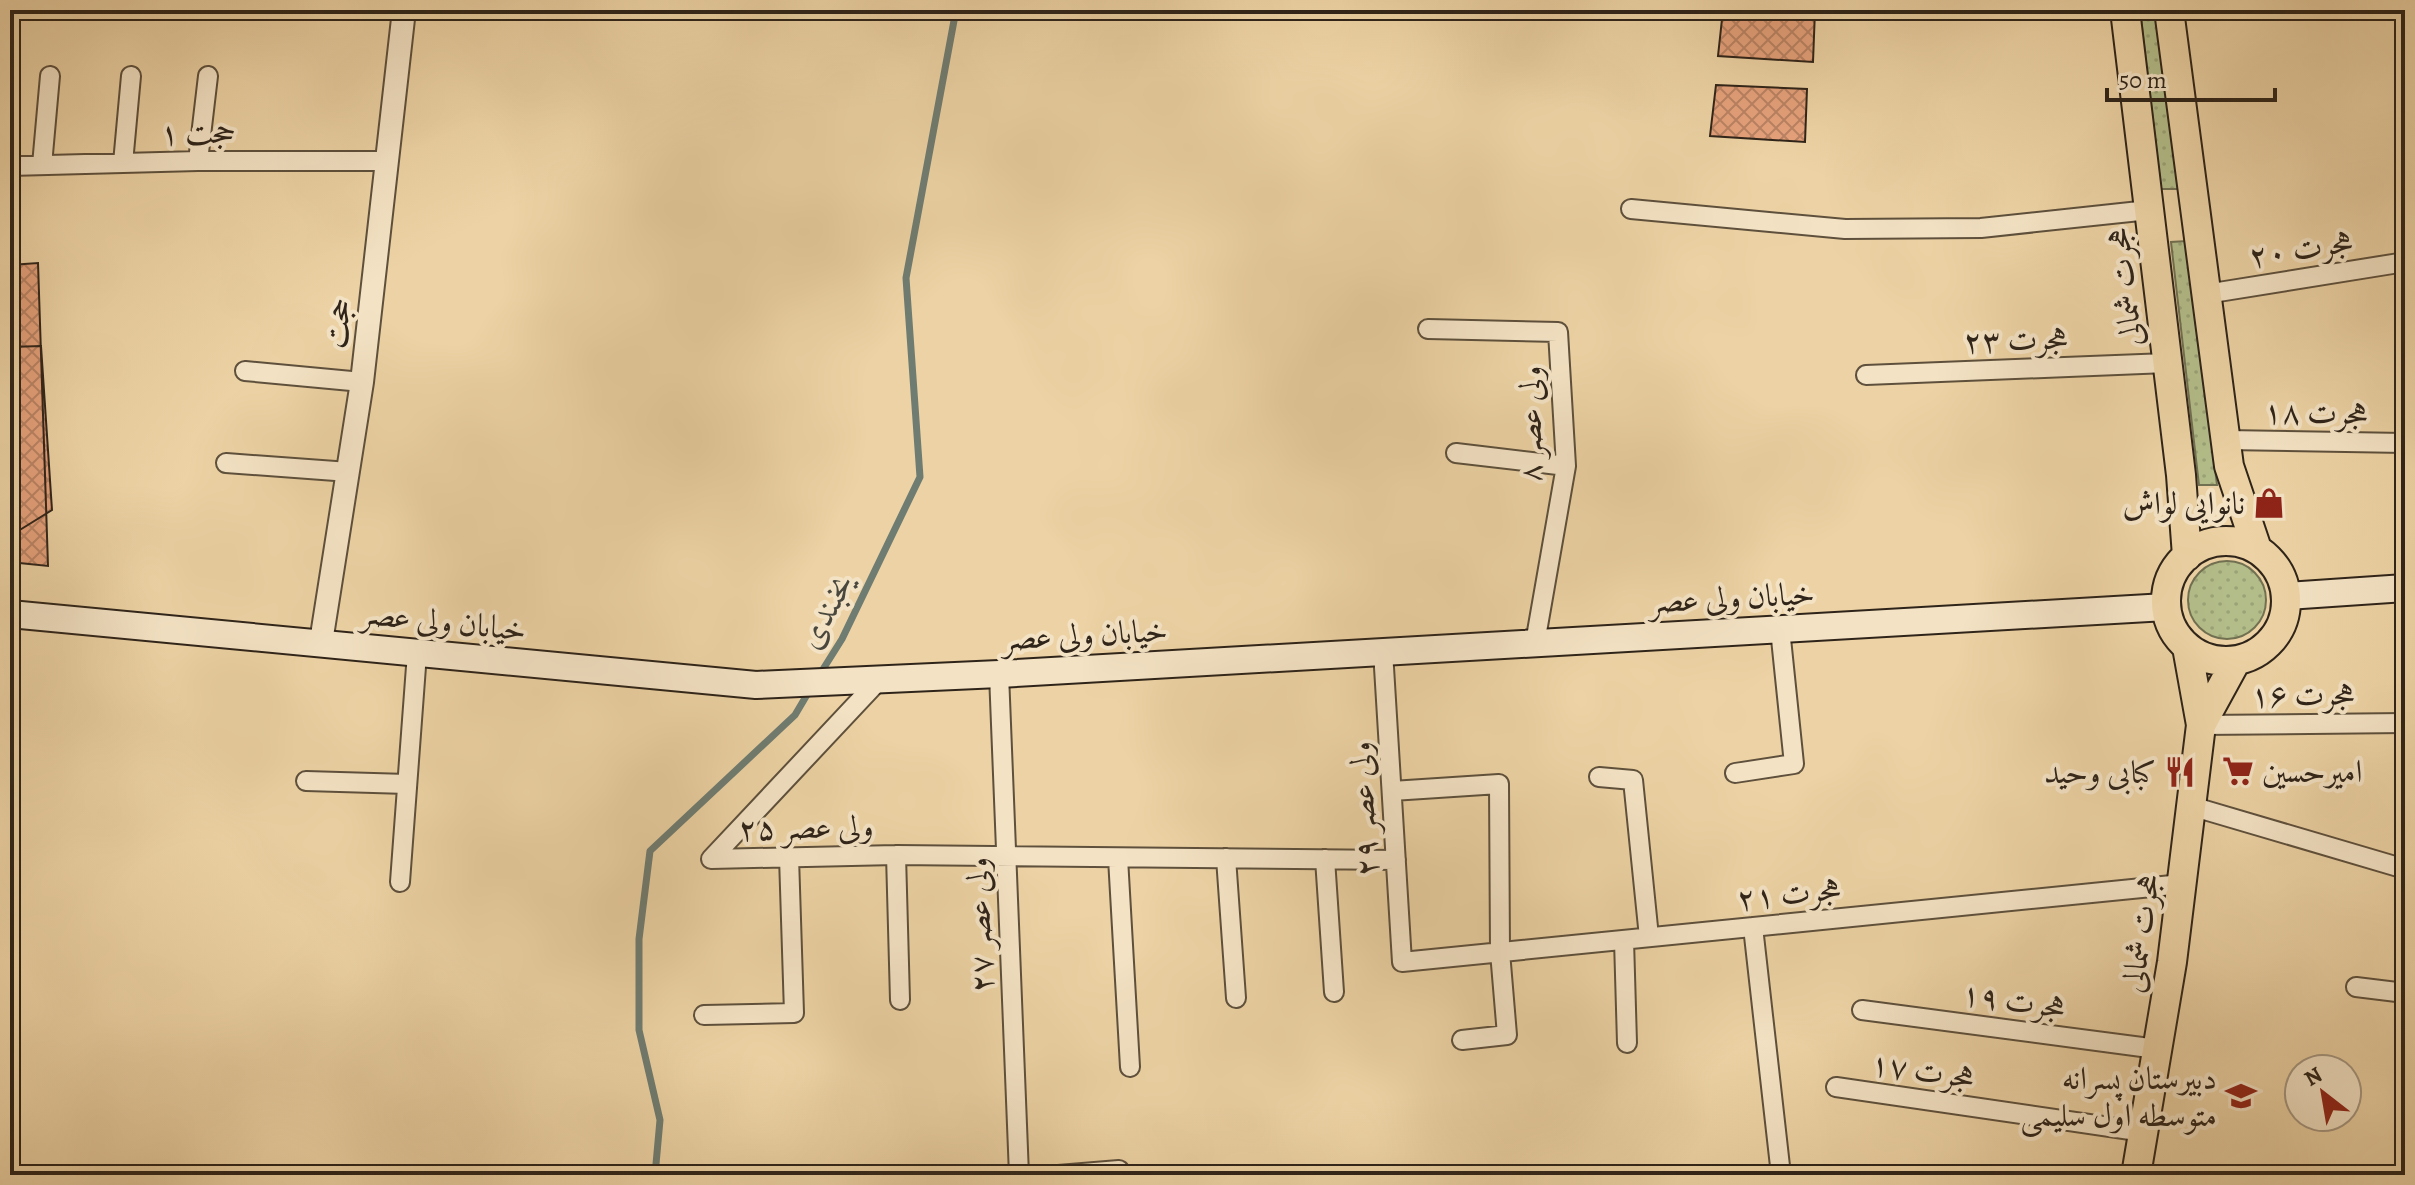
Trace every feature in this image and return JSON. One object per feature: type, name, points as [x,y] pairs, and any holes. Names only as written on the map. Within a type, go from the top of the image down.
[{"type":"main road","name":"هجرت شمالی","points":[[2125,10],[2181,475],[2187,556]]},
{"type":"main road","points":[[2169,10],[2229,466],[2257,549]]},
{"type":"main road","points":[[2187,647],[2210,659],[2236,661],[2268,645],[2279,630],[2287,596],[2282,577],[2272,561],[2257,549],[2240,542],[2221,541],[2203,546],[2187,556],[2171,579],[2166,607],[2169,622],[2187,647],[2201,725]]},
{"type":"main road","points":[[2287,596],[2405,588]]},
{"type":"main road","name":"خیابان ولی عصر","points":[[10,614],[756,685],[999,674],[2166,607]]},
{"type":"main road","name":"هجرت شمالی","points":[[2136,1175],[2182,884],[2201,725],[2236,661]]},
{"type":"street","name":"حجت","points":[[321,642],[362,382],[404,10]]},
{"type":"street","points":[[42,165],[50,76]]},
{"type":"street","points":[[123,163],[131,76]]},
{"type":"street","points":[[198,161],[208,76]]},
{"type":"street","name":"حجت ۱","points":[[10,166],[198,161],[388,161]]},
{"type":"street","points":[[1631,209],[1845,229],[1981,228],[2149,210]]},
{"type":"street","name":"هجرت ۲۰","points":[[2206,294],[2405,262]]},
{"type":"street","name":"ولی عصر ۸","points":[[1428,329],[1558,332],[1566,466],[1535,643]]},
{"type":"street","name":"هجرت ۲۳","points":[[1866,375],[2167,363]]},
{"type":"street","points":[[245,371],[362,382]]},
{"type":"street","name":"هجرت ۱۸","points":[[2226,440],[2405,443]]},
{"type":"street","points":[[1456,453],[1566,466]]},
{"type":"street","points":[[226,463],[349,472]]},
{"type":"street","points":[[1735,773],[1794,764],[1780,629]]},
{"type":"street","name":"ولی عصر ۲۹","points":[[1383,651],[1402,962]]},
{"type":"street","points":[[400,882],[417,653]]},
{"type":"street","name":"ولی عصر ۲۷","points":[[999,674],[1019,1175]]},
{"type":"street","name":"ولی عصر ۲۵","points":[[880,679],[711,859],[896,855],[1396,860]]},
{"type":"street","name":"هجرت ۱۶","points":[[2201,725],[2405,723]]},
{"type":"street","points":[[1599,777],[1633,780],[1649,937]]},
{"type":"street","points":[[306,781],[407,784]]},
{"type":"street","points":[[1392,791],[1499,784],[1500,952],[1507,1035],[1462,1040]]},
{"type":"street","points":[[2191,806],[2405,869]]},
{"type":"street","points":[[896,855],[900,1000]]},
{"type":"street","points":[[704,1015],[794,1013],[789,857]]},
{"type":"street","points":[[1118,858],[1130,1067]]},
{"type":"street","points":[[1226,858],[1236,998]]},
{"type":"street","points":[[1325,859],[1334,992]]},
{"type":"street","name":"هجرت ۲۱","points":[[1402,962],[2182,884]]},
{"type":"street","points":[[1753,927],[1781,1175]]},
{"type":"street","points":[[1624,940],[1627,1043]]},
{"type":"street","points":[[2356,987],[2405,993]]},
{"type":"street","name":"هجرت ۱۹","points":[[1862,1010],[2157,1049]]},
{"type":"street","name":"هجرت ۱۷","points":[[1836,1087],[2144,1132]]},
{"type":"street","points":[[1058,1175],[1119,1170]]},
{"type":"green space","points":[[2140,10],[2157,10],[2178,189],[2161,189]]},
{"type":"green space","points":[[2187,241],[2217,485],[2199,485],[2171,242]]},
{"type":"green space","points":[[2227,561],[2242,564],[2259,578],[2266,600],[2263,615],[2249,632],[2227,639],[2212,636],[2195,622],[2188,600],[2191,585],[2205,568]]},
{"type":"building","points":[[1723,10],[1815,10],[1813,62],[1718,56]]},
{"type":"building","points":[[1716,85],[1807,89],[1805,142],[1710,136]]},
{"type":"building","points":[[38,263],[48,566],[10,562],[10,265]]},
{"type":"building","points":[[41,346],[52,510],[10,536],[10,347]]},
{"type":"waterway","name":"یخبندی","points":[[820,674],[842,639],[920,477],[906,278],[956,10]]},
{"type":"waterway","name":"یخبندی","points":[[655,1175],[660,1120],[639,1030],[639,939],[650,851],[795,715],[811,688]]},
{"type":"place","name":"نانوایی لواش","points":[[2269,503]]},
{"type":"place","name":"امیرحسین","points":[[2238,771]]},
{"type":"place","name":"کبابی وحید","points":[[2180,772]]},
{"type":"place","name":"دبیرستان پسرانه متوسطه اول سلیمی","points":[[2241,1096]]}]
